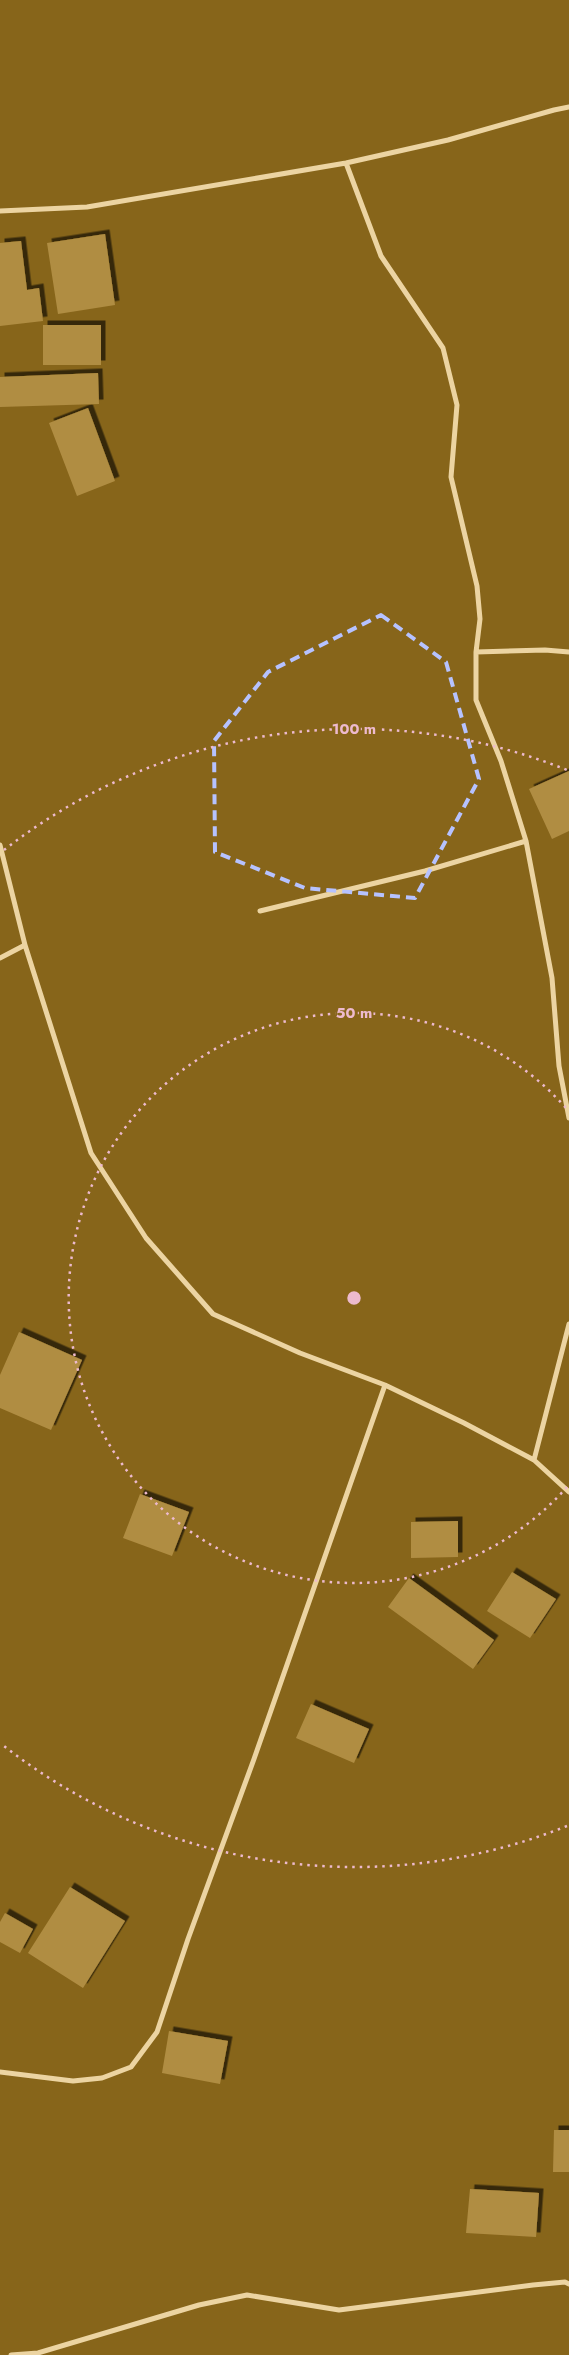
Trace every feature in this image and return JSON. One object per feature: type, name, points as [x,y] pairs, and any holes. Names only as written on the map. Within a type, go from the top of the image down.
[{"type":"street","points":[[0,211],[86,206],[346,163],[448,140],[554,110],[569,108]]},
{"type":"street","points":[[346,163],[381,256],[443,348],[457,405],[451,478],[476,586],[480,619],[476,652],[476,700],[501,761],[526,841],[552,978],[560,1066],[569,1118]]},
{"type":"street","points":[[476,652],[545,650],[569,652]]},
{"type":"street","points":[[260,911],[426,871],[526,841]]},
{"type":"street","points":[[0,845],[25,945],[91,1153],[146,1238],[213,1314],[300,1353],[385,1385],[464,1423],[534,1460],[569,1492]]},
{"type":"street","points":[[0,958],[25,945]]},
{"type":"street","points":[[534,1460],[569,1324]]},
{"type":"street","points":[[0,2072],[73,2081],[102,2078],[131,2067],[157,2032],[188,1939],[254,1760],[385,1385]]},
{"type":"street","points":[[11,2355],[38,2353],[199,2305],[247,2296],[340,2310],[533,2285],[565,2282],[569,2284]]},
{"type":"highlighted area","points":[[381,615],[446,662],[479,779],[415,898],[305,888],[215,852],[214,741],[268,672]]},
{"type":"building","points":[[105,234],[115,305],[58,314],[47,243]]},
{"type":"building","points":[[21,241],[27,290],[39,288],[43,321],[0,326],[0,243]]},
{"type":"building","points":[[43,325],[101,325],[101,365],[43,365]]},
{"type":"building","points":[[98,373],[99,404],[0,407],[0,377]]},
{"type":"building","points":[[88,408],[115,481],[77,496],[49,423]]},
{"type":"building","points":[[569,771],[569,831],[552,839],[529,789]]},
{"type":"building","points":[[19,1332],[82,1360],[51,1430],[0,1408],[0,1375]]},
{"type":"building","points":[[140,1494],[189,1512],[172,1556],[123,1538]]},
{"type":"building","points":[[458,1521],[458,1557],[411,1558],[411,1522]]},
{"type":"building","points":[[512,1572],[556,1599],[530,1638],[487,1611]]},
{"type":"building","points":[[409,1578],[494,1640],[473,1669],[388,1607]]},
{"type":"building","points":[[311,1704],[369,1729],[354,1763],[296,1738]]},
{"type":"building","points":[[70,1887],[125,1921],[83,1988],[28,1953]]},
{"type":"building","points":[[5,1913],[33,1929],[20,1953],[0,1942],[0,1922]]},
{"type":"building","points":[[169,2031],[228,2041],[220,2084],[162,2073]]},
{"type":"building","points":[[554,2130],[569,2130],[569,2172],[553,2172]]},
{"type":"building","points":[[470,2189],[539,2193],[536,2237],[466,2233]]}]
